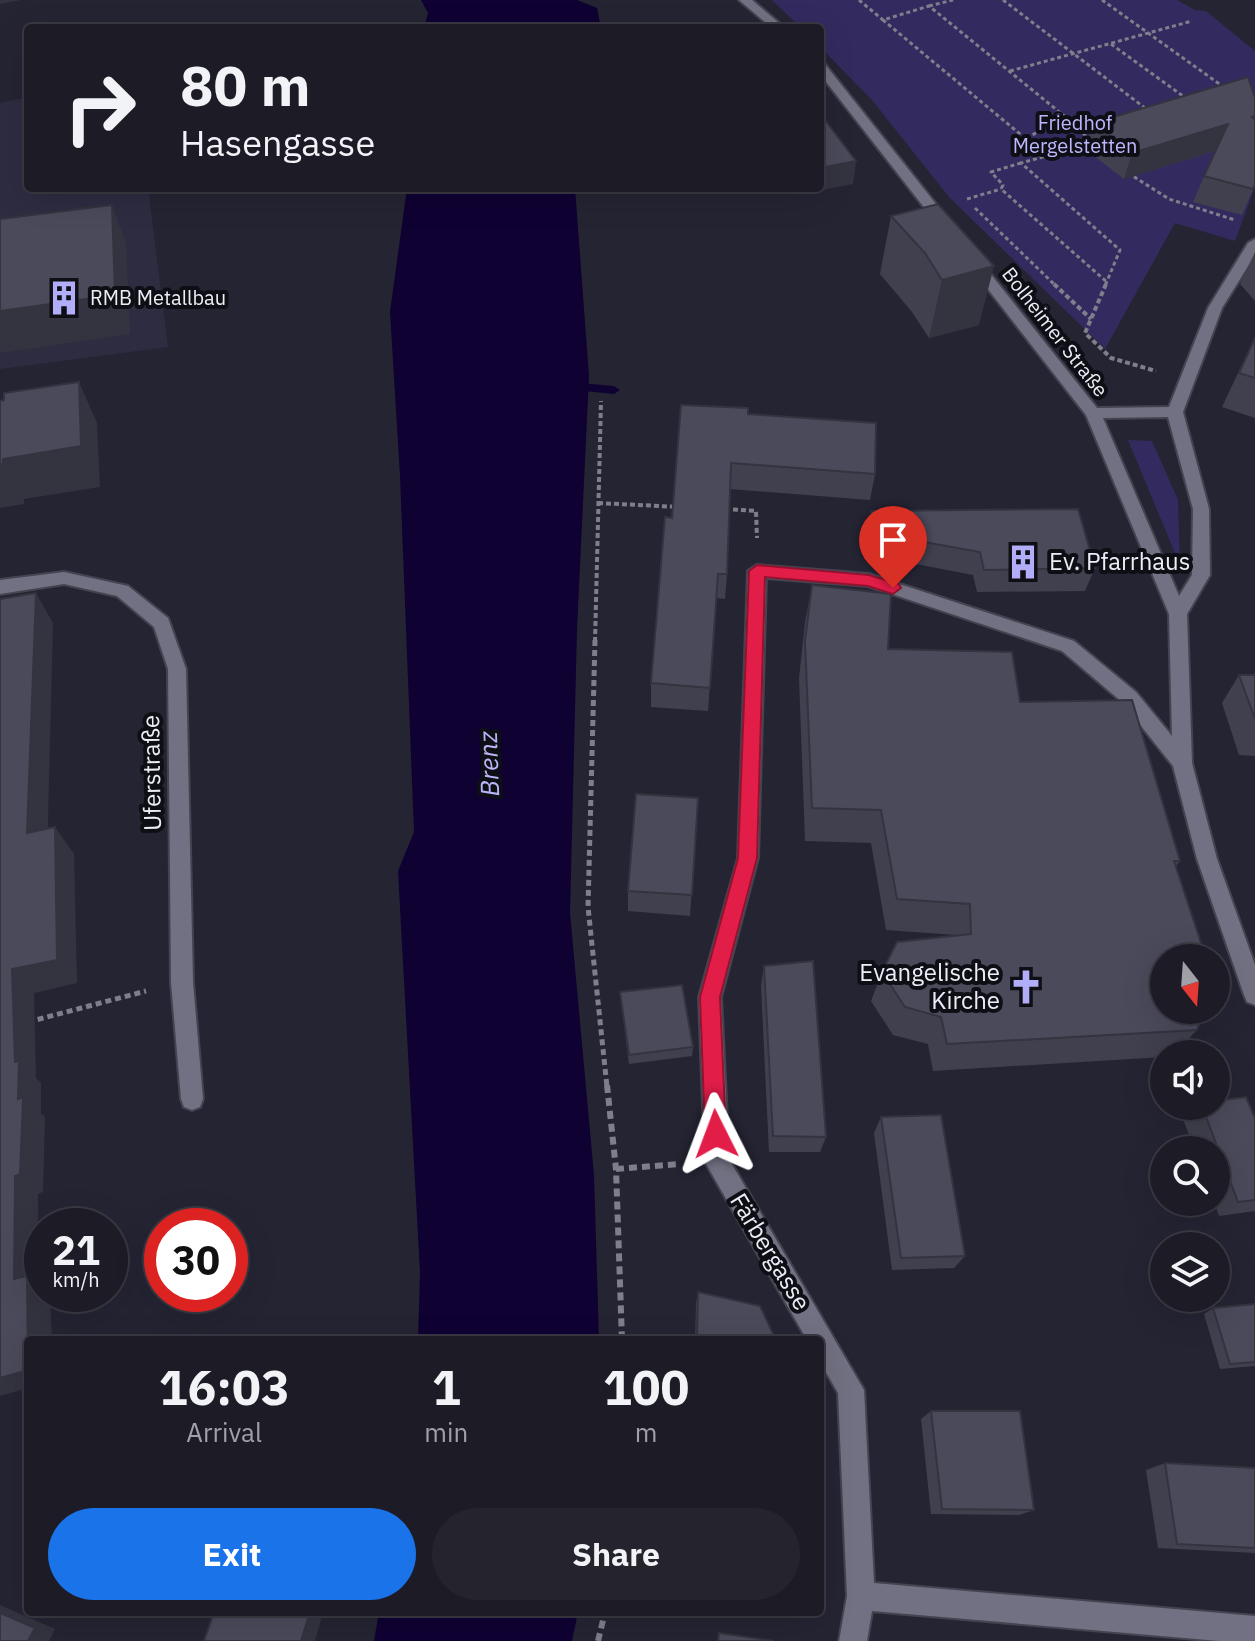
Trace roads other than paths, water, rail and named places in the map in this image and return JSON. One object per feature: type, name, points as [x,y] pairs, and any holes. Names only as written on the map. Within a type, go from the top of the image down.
[{"type":"street","points":[[745,0],[774,24]]},
{"type":"street","name":"Bolheimer Straße","points":[[824,71],[1093,413],[1178,614]]},
{"type":"street","points":[[1255,243],[1215,308],[1175,412],[1201,509],[1201,575],[1178,614],[1182,763],[1207,859],[1255,995]]},
{"type":"street","points":[[1093,413],[1175,412]]},
{"type":"street","name":"Färbergasse","points":[[819,1336],[717,1162],[710,997],[748,858],[757,571],[869,580],[1068,646],[1129,697],[1182,763]]},
{"type":"street","name":"Uferstraße","points":[[0,587],[64,578],[122,591],[162,623],[177,669],[182,982],[192,1099]]},
{"type":"street","name":"Färbergasse","points":[[824,1344],[851,1390],[861,1596],[853,1641]]},
{"type":"street","points":[[861,1596],[1255,1630]]},
{"type":"water","points":[[421,0],[577,0],[597,8],[600,24],[425,24],[428,13]]},
{"type":"water","name":"Brenz","points":[[406,192],[575,192],[589,376],[577,629],[570,913],[594,1175],[599,1336],[418,1336],[420,1272],[398,871],[414,832],[400,476],[390,312]]},
{"type":"water","points":[[378,1616],[577,1616],[572,1641],[374,1641]]},
{"type":"waterway","points":[[568,386],[614,390]]},
{"type":"place","name":"RMB Metallbau","points":[[64,298]]},
{"type":"place","name":"Ev. Pfarrhaus","points":[[1023,562]]},
{"type":"place","name":"Evangelische Kirche","points":[[1026,987]]},
{"type":"park label","name":"Friedhof Mergelstetten","points":[[1075,134]]}]
